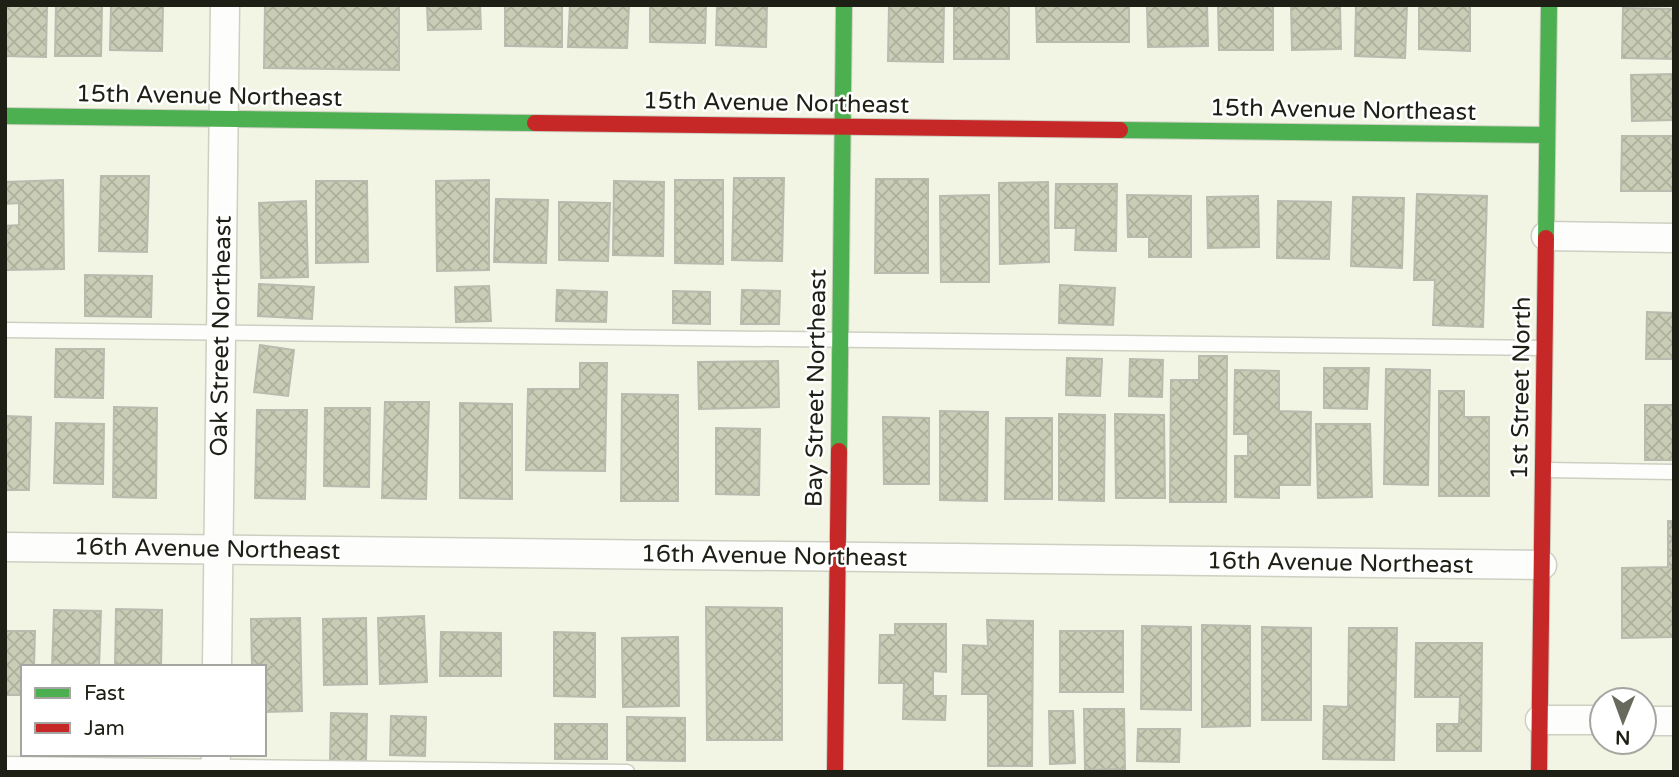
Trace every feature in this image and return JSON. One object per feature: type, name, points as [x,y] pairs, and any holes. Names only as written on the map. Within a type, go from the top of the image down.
[{"type":"street","name":"Oak Street Northeast","points":[[217,665],[225,5]]},
{"type":"street","name":"Bay Street Northeast","points":[[835,772],[844,5]]},
{"type":"street","name":"1st Street North","points":[[1539,772],[1549,5]]},
{"type":"street","name":"15th Avenue Northeast","points":[[5,116],[1547,135]]},
{"type":"street","points":[[1546,236],[1674,238]]},
{"type":"street","name":"16th Avenue Northeast","points":[[5,547],[1542,565]]},
{"type":"street","points":[[1540,720],[1588,720]]},
{"type":"lane","points":[[5,330],[1545,348]]},
{"type":"lane","points":[[1543,470],[1674,472]]},
{"type":"lane","points":[[5,764],[216,764],[626,772]]},
{"type":"building","points":[[5,5],[47,5],[46,57],[5,56]]},
{"type":"building","points":[[56,5],[102,5],[101,56],[55,56]]},
{"type":"building","points":[[111,5],[163,5],[162,51],[110,50]]},
{"type":"building","points":[[265,5],[399,5],[399,70],[264,68]]},
{"type":"building","points":[[427,5],[480,5],[481,29],[428,30]]},
{"type":"building","points":[[505,5],[562,5],[562,47],[505,46]]},
{"type":"building","points":[[570,5],[629,5],[627,48],[568,47]]},
{"type":"building","points":[[650,5],[706,5],[705,43],[650,42]]},
{"type":"building","points":[[717,5],[767,5],[766,47],[716,45]]},
{"type":"building","points":[[889,5],[944,5],[943,62],[888,61]]},
{"type":"building","points":[[954,5],[1009,5],[1009,59],[954,59]]},
{"type":"building","points":[[1036,5],[1129,5],[1129,42],[1037,42]]},
{"type":"building","points":[[1147,5],[1207,5],[1208,46],[1148,47]]},
{"type":"building","points":[[1218,5],[1273,5],[1273,50],[1219,50]]},
{"type":"building","points":[[1291,5],[1340,5],[1341,49],[1292,50]]},
{"type":"building","points":[[1356,5],[1407,5],[1405,58],[1355,56]]},
{"type":"building","points":[[1419,5],[1470,5],[1470,51],[1419,49]]},
{"type":"building","points":[[1623,8],[1674,9],[1674,59],[1622,58]]},
{"type":"building","points":[[1674,74],[1674,120],[1632,121],[1631,75]]},
{"type":"building","points":[[1622,136],[1674,136],[1674,191],[1621,191]]},
{"type":"building","points":[[101,176],[149,176],[147,252],[99,251]]},
{"type":"building","points":[[734,178],[784,178],[782,261],[732,260]]},
{"type":"building","points":[[876,179],[928,179],[928,273],[875,273]]},
{"type":"building","points":[[63,180],[64,269],[5,270],[5,226],[19,225],[19,203],[5,204],[5,182]]},
{"type":"building","points":[[489,180],[489,270],[437,271],[436,181]]},
{"type":"building","points":[[675,180],[723,180],[723,264],[675,263]]},
{"type":"building","points":[[316,181],[367,181],[368,262],[316,263]]},
{"type":"building","points":[[614,181],[664,182],[663,256],[613,255]]},
{"type":"building","points":[[1048,182],[1049,262],[1000,264],[999,183]]},
{"type":"building","points":[[1056,184],[1117,184],[1116,251],[1075,250],[1076,228],[1055,228]]},
{"type":"building","points":[[1417,194],[1487,196],[1483,327],[1433,325],[1435,280],[1414,280]]},
{"type":"building","points":[[989,195],[989,282],[941,282],[940,196]]},
{"type":"building","points":[[1127,195],[1191,196],[1191,257],[1149,257],[1149,237],[1128,237]]},
{"type":"building","points":[[1258,196],[1259,247],[1208,248],[1207,197]]},
{"type":"building","points":[[1353,197],[1404,198],[1402,268],[1351,266]]},
{"type":"building","points":[[496,199],[548,200],[546,263],[494,262]]},
{"type":"building","points":[[306,201],[308,277],[261,278],[259,203]]},
{"type":"building","points":[[1278,201],[1331,202],[1329,259],[1277,258]]},
{"type":"building","points":[[559,202],[610,203],[608,261],[559,260]]},
{"type":"building","points":[[85,275],[152,276],[151,317],[85,316]]},
{"type":"building","points":[[259,284],[314,287],[312,319],[258,316]]},
{"type":"building","points":[[1060,285],[1115,288],[1113,325],[1059,323]]},
{"type":"building","points":[[489,286],[491,321],[456,322],[455,287]]},
{"type":"building","points":[[557,290],[607,292],[606,322],[556,321]]},
{"type":"building","points":[[742,290],[780,291],[779,324],[741,324]]},
{"type":"building","points":[[673,291],[710,292],[710,324],[673,323]]},
{"type":"building","points":[[1647,312],[1674,313],[1674,359],[1646,359]]},
{"type":"building","points":[[260,345],[294,350],[288,396],[254,392]]},
{"type":"building","points":[[56,349],[104,349],[103,398],[55,397]]},
{"type":"building","points":[[1199,356],[1227,356],[1226,502],[1170,502],[1171,380],[1199,380]]},
{"type":"building","points":[[1067,358],[1102,359],[1100,396],[1066,395]]},
{"type":"building","points":[[1130,359],[1163,360],[1162,397],[1129,396]]},
{"type":"building","points":[[778,361],[779,407],[699,409],[698,362]]},
{"type":"building","points":[[580,363],[607,363],[605,471],[526,470],[528,389],[580,389]]},
{"type":"building","points":[[1324,368],[1369,368],[1367,409],[1324,408]]},
{"type":"building","points":[[1386,369],[1430,370],[1428,485],[1384,484]]},
{"type":"building","points":[[1235,370],[1279,371],[1279,411],[1311,412],[1310,485],[1279,485],[1279,498],[1235,497],[1235,456],[1248,456],[1248,434],[1234,434]]},
{"type":"building","points":[[1439,391],[1464,391],[1464,417],[1489,417],[1489,496],[1439,496]]},
{"type":"building","points":[[622,394],[678,395],[678,501],[621,501]]},
{"type":"building","points":[[385,402],[429,402],[426,499],[382,498]]},
{"type":"building","points":[[460,403],[512,404],[512,499],[460,498]]},
{"type":"building","points":[[1645,405],[1674,405],[1674,460],[1645,460]]},
{"type":"building","points":[[114,407],[157,408],[156,498],[113,497]]},
{"type":"building","points":[[325,408],[370,408],[369,487],[324,486]]},
{"type":"building","points":[[257,410],[307,410],[305,499],[255,498]]},
{"type":"building","points":[[940,411],[988,412],[987,501],[940,500]]},
{"type":"building","points":[[1059,414],[1105,415],[1104,501],[1059,500]]},
{"type":"building","points":[[1115,414],[1164,415],[1165,498],[1116,498]]},
{"type":"building","points":[[5,416],[31,417],[29,490],[5,490]]},
{"type":"building","points":[[883,417],[929,418],[929,484],[884,484]]},
{"type":"building","points":[[1006,418],[1052,418],[1052,499],[1005,499]]},
{"type":"building","points":[[56,423],[104,424],[103,484],[54,483]]},
{"type":"building","points":[[1316,424],[1370,424],[1372,497],[1318,498]]},
{"type":"building","points":[[716,428],[760,429],[759,495],[716,494]]},
{"type":"building","points":[[1668,521],[1674,521],[1674,637],[1622,638],[1622,568],[1668,567]]},
{"type":"building","points":[[706,607],[782,608],[782,740],[707,740]]},
{"type":"building","points":[[116,609],[162,610],[161,665],[115,665]]},
{"type":"building","points":[[54,610],[101,611],[99,665],[52,665]]},
{"type":"building","points":[[424,616],[427,682],[380,684],[378,618]]},
{"type":"building","points":[[300,618],[302,711],[266,712],[266,665],[252,665],[251,619]]},
{"type":"building","points":[[366,618],[367,684],[324,685],[323,619]]},
{"type":"building","points":[[987,620],[1033,621],[1032,766],[988,766],[988,694],[962,694],[963,645],[988,646]]},
{"type":"building","points":[[895,624],[946,624],[946,672],[933,671],[933,696],[946,696],[945,720],[903,719],[904,683],[879,683],[880,635],[895,635]]},
{"type":"building","points":[[1202,625],[1250,626],[1250,726],[1202,727]]},
{"type":"building","points":[[1142,626],[1191,627],[1191,710],[1141,709]]},
{"type":"building","points":[[1262,627],[1311,628],[1311,720],[1262,720]]},
{"type":"building","points":[[1349,628],[1397,628],[1394,760],[1323,759],[1324,706],[1348,707]]},
{"type":"building","points":[[5,631],[35,631],[34,665],[21,665],[21,695],[5,695]]},
{"type":"building","points":[[1060,631],[1123,631],[1123,692],[1060,692]]},
{"type":"building","points":[[441,632],[501,633],[501,676],[440,676]]},
{"type":"building","points":[[554,632],[595,633],[595,697],[554,696]]},
{"type":"building","points":[[678,637],[679,706],[623,707],[622,638]]},
{"type":"building","points":[[1416,643],[1482,643],[1481,751],[1437,751],[1437,724],[1459,724],[1460,697],[1415,697]]},
{"type":"building","points":[[1084,709],[1124,709],[1125,769],[1085,770]]},
{"type":"building","points":[[1049,711],[1073,711],[1075,763],[1050,764]]},
{"type":"building","points":[[331,713],[367,714],[366,761],[330,761]]},
{"type":"building","points":[[391,716],[426,717],[425,756],[390,755]]},
{"type":"building","points":[[627,717],[685,718],[685,761],[627,760]]},
{"type":"building","points":[[555,724],[607,724],[607,759],[555,759]]},
{"type":"building","points":[[1138,729],[1180,729],[1179,762],[1137,761]]},
{"type":"traffic: fast","points":[[839,451],[844,5]]},
{"type":"traffic: fast","points":[[1546,238],[1549,5]]},
{"type":"traffic: fast","points":[[5,116],[535,123]]},
{"type":"traffic: fast","points":[[1120,130],[1547,135]]},
{"type":"traffic: jam","points":[[535,123],[1120,130]]},
{"type":"traffic: jam","points":[[1539,772],[1546,238]]},
{"type":"traffic: jam","points":[[835,772],[839,451]]}]
